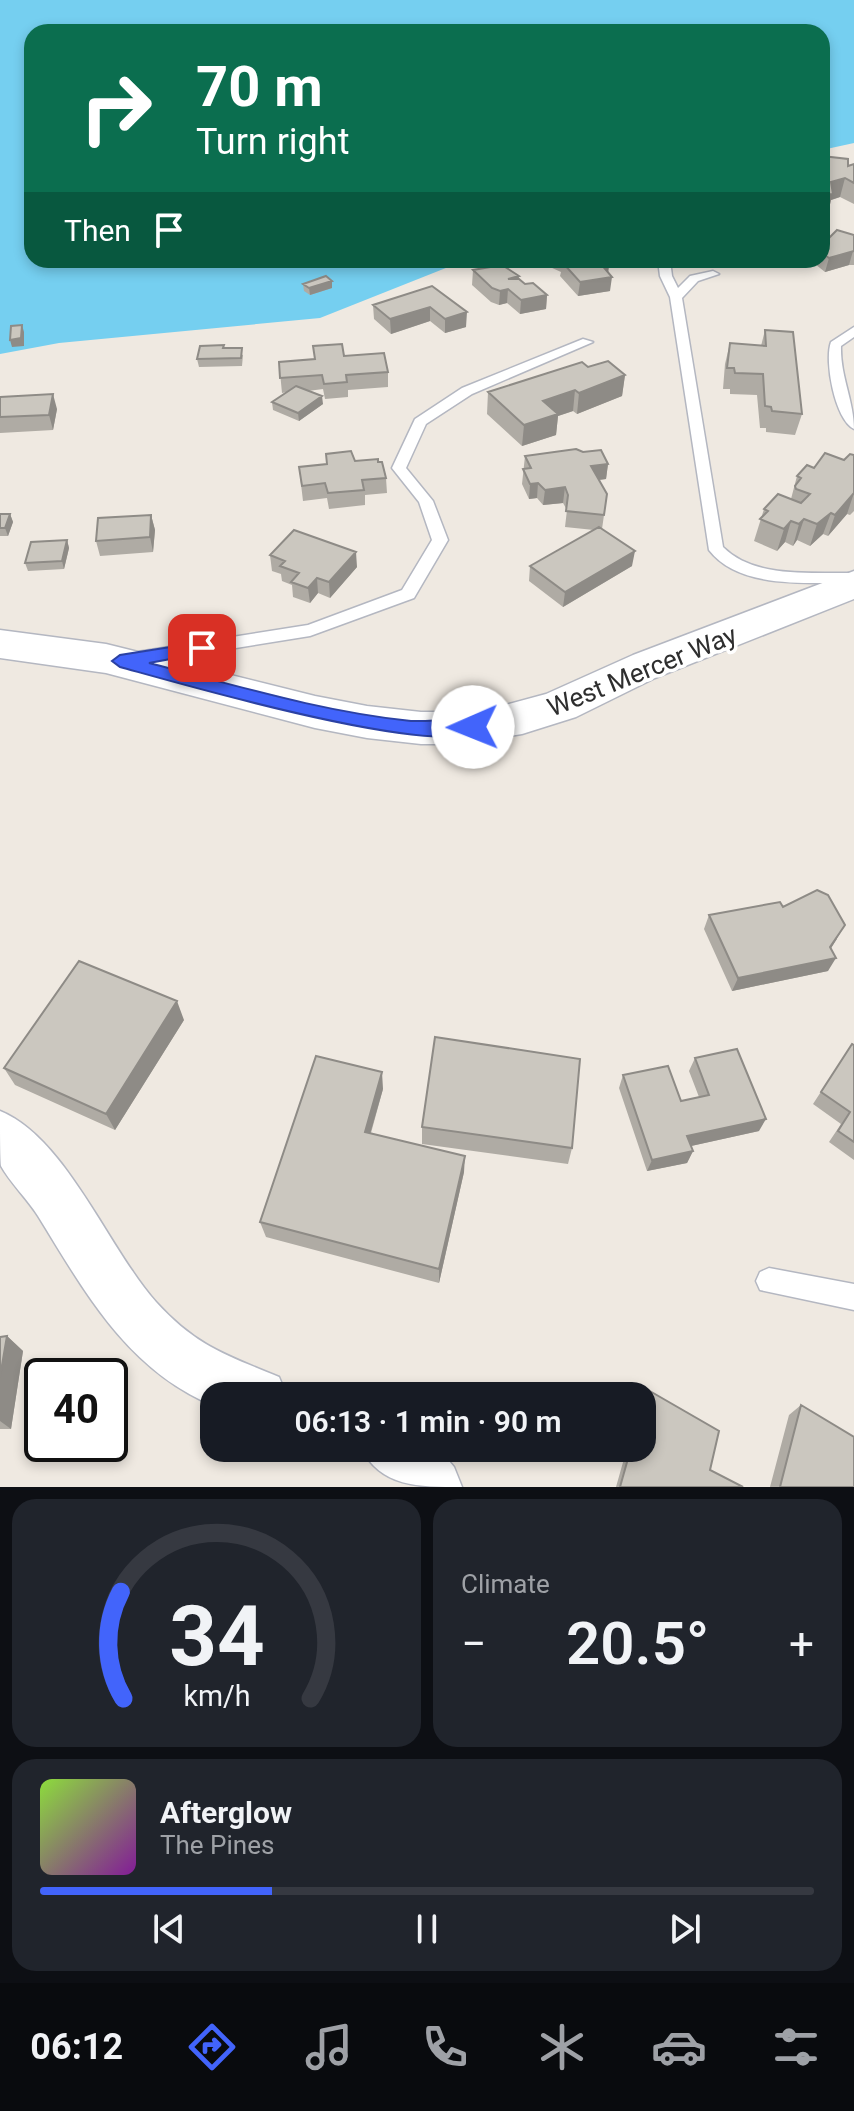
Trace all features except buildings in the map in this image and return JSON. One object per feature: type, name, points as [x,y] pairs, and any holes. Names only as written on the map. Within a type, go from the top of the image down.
[{"type":"street","name":"West Mercer Way","points":[[0,644],[52,647],[120,661],[373,724],[423,729],[473,727],[529,717],[582,698],[636,670],[854,584]]},
{"type":"street","points":[[0,1134],[12,1142],[40,1175],[129,1313],[154,1338],[200,1372],[225,1382]]},
{"type":"street","points":[[410,1462],[423,1471],[434,1487]]},
{"type":"lane","points":[[665,268],[676,297],[717,550],[735,565],[763,573],[854,578]]},
{"type":"lane","points":[[676,297],[694,278],[713,274]]},
{"type":"lane","points":[[854,331],[835,345],[833,362],[845,406],[854,425]]},
{"type":"lane","points":[[120,661],[310,630],[408,594],[440,540],[426,501],[399,468],[420,422],[467,391],[587,342]]},
{"type":"lane","points":[[769,1281],[854,1297]]},
{"type":"water","points":[[0,0],[854,0],[854,143],[830,148],[830,24],[24,24],[24,268],[446,268],[320,318],[59,343],[0,354]]},
{"type":"route","points":[[202,648],[120,661],[373,724],[423,729],[473,727]]}]
